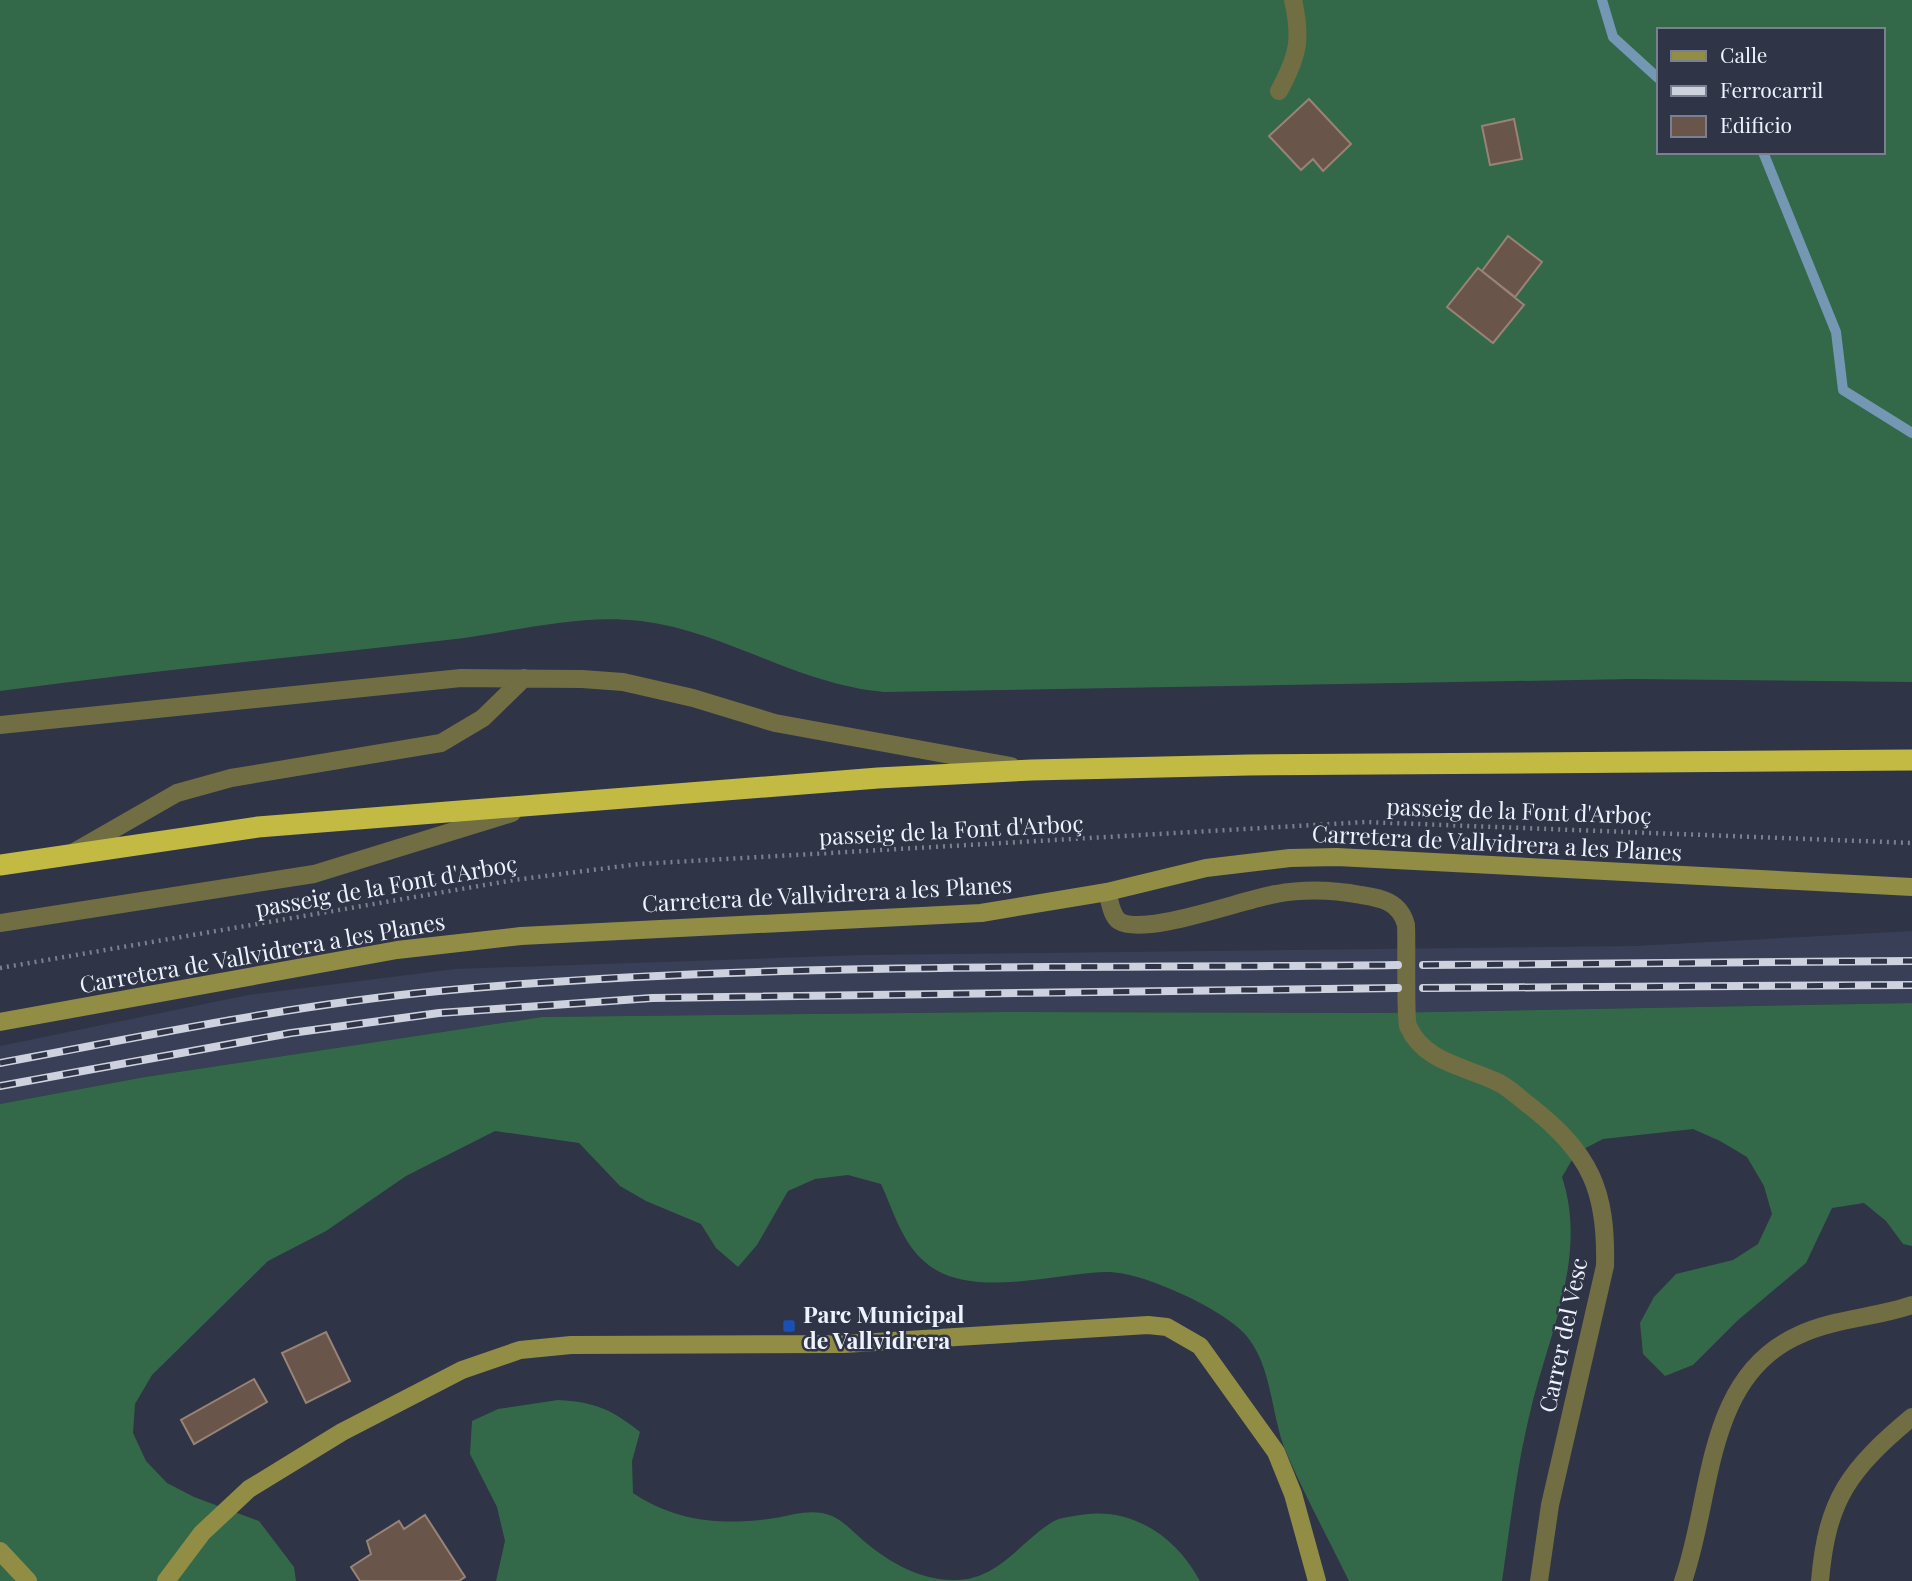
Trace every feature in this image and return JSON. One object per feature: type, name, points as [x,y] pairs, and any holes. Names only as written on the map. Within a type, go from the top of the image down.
[{"type":"highway","points":[[0,865],[258,827],[878,778],[1032,770],[1453,761],[1912,760]]},
{"type":"main road","name":"Carretera de Vallvidrera a les Planes","points":[[0,1022],[438,945],[534,935],[981,913],[1107,892],[1206,869],[1290,858],[1337,856],[1912,887]]},
{"type":"main road","points":[[166,1581],[202,1533],[249,1489],[342,1432],[462,1370],[520,1350],[571,1345],[844,1344],[1148,1325],[1176,1331],[1200,1346],[1276,1452],[1293,1494],[1317,1581]]},
{"type":"main road","points":[[0,1551],[28,1581]]},
{"type":"street","points":[[1279,91],[1294,62],[1300,30],[1293,0]]},
{"type":"street","points":[[0,725],[461,678],[623,682],[693,698],[775,723],[1032,770]]},
{"type":"street","points":[[70,854],[177,793],[231,778],[441,743],[483,718],[524,678]]},
{"type":"street","points":[[0,923],[314,874],[543,803]]},
{"type":"street","name":"Carrer del Vesc","points":[[1107,892],[1114,915],[1128,924],[1167,921],[1275,894],[1324,892],[1354,894],[1389,901],[1404,914],[1406,925],[1408,1025],[1433,1057],[1498,1082],[1554,1125],[1591,1170],[1601,1202],[1606,1234],[1600,1298],[1550,1506],[1539,1581]]},
{"type":"street","points":[[1683,1581],[1699,1533],[1723,1419],[1734,1395],[1750,1373],[1770,1352],[1796,1336],[1823,1325],[1912,1304]]},
{"type":"street","points":[[1820,1581],[1828,1526],[1844,1487],[1868,1454],[1912,1417]]},
{"type":"path","name":"passeig de la Font d'Arboç","points":[[0,968],[514,880],[639,864],[1366,822],[1912,843]]},
{"type":"shaded area","points":[[1912,931],[1912,1003],[1381,1013],[1005,1012],[542,1017],[145,1077],[0,1104],[0,1046],[248,995],[455,969],[863,955],[1635,946]]},
{"type":"green space","points":[[0,0],[1912,0],[1912,682],[1632,679],[884,692],[820,679],[702,635],[641,621],[617,619],[568,622],[447,640],[0,691]]},
{"type":"green space","points":[[1912,1003],[1912,1246],[1903,1244],[1886,1221],[1864,1203],[1832,1208],[1806,1263],[1737,1321],[1693,1365],[1665,1376],[1643,1354],[1640,1323],[1654,1297],[1676,1274],[1733,1260],[1758,1244],[1772,1214],[1764,1186],[1747,1157],[1693,1129],[1603,1139],[1576,1153],[1562,1177],[1569,1208],[1571,1238],[1568,1268],[1524,1437],[1502,1581],[1349,1581],[1286,1452],[1266,1374],[1253,1346],[1233,1323],[1179,1292],[1120,1273],[986,1282],[963,1280],[943,1273],[925,1262],[910,1245],[881,1184],[848,1175],[815,1179],[788,1191],[757,1245],[738,1267],[716,1248],[701,1224],[646,1201],[620,1186],[579,1143],[495,1131],[406,1176],[326,1231],[268,1261],[152,1375],[135,1404],[133,1433],[146,1461],[167,1483],[194,1497],[259,1521],[294,1567],[296,1581],[0,1581],[0,1104],[145,1077],[542,1017],[1005,1012],[1381,1013]]},
{"type":"green space","points":[[558,1400],[602,1408],[640,1432],[632,1461],[633,1493],[649,1503],[683,1516],[737,1522],[803,1513],[825,1514],[841,1521],[896,1564],[919,1574],[956,1580],[971,1578],[997,1566],[1056,1520],[1094,1513],[1113,1515],[1131,1519],[1164,1537],[1178,1550],[1200,1581],[496,1581],[505,1541],[497,1507],[470,1454],[472,1421],[498,1409]]},
{"type":"building","points":[[1309,99],[1351,144],[1323,171],[1313,159],[1301,170],[1269,136]]},
{"type":"building","points":[[1514,119],[1522,159],[1490,165],[1482,126]]},
{"type":"building","points":[[1508,236],[1542,262],[1515,297],[1482,271]]},
{"type":"building","points":[[1478,268],[1524,305],[1493,343],[1447,307]]},
{"type":"building","points":[[326,1332],[350,1381],[306,1403],[282,1353]]},
{"type":"building","points":[[254,1379],[267,1402],[194,1444],[181,1420]]},
{"type":"building","points":[[425,1515],[465,1577],[459,1581],[360,1581],[351,1567],[371,1554],[367,1541],[399,1521],[404,1529]]},
{"type":"waterway","points":[[1602,0],[1613,37],[1657,77]]},
{"type":"waterway","points":[[1764,154],[1836,332],[1843,390],[1912,433]]},
{"type":"railway","points":[[1423,965],[1912,961]]},
{"type":"railway","points":[[0,1063],[328,1004],[558,981],[918,968],[1398,965]]},
{"type":"railway","points":[[1423,988],[1912,985]]},
{"type":"railway","points":[[0,1086],[291,1033],[439,1013],[652,998],[1398,988]]},
{"type":"place","name":"Parc Municipal de Vallvidrera","points":[[789,1326]]}]
